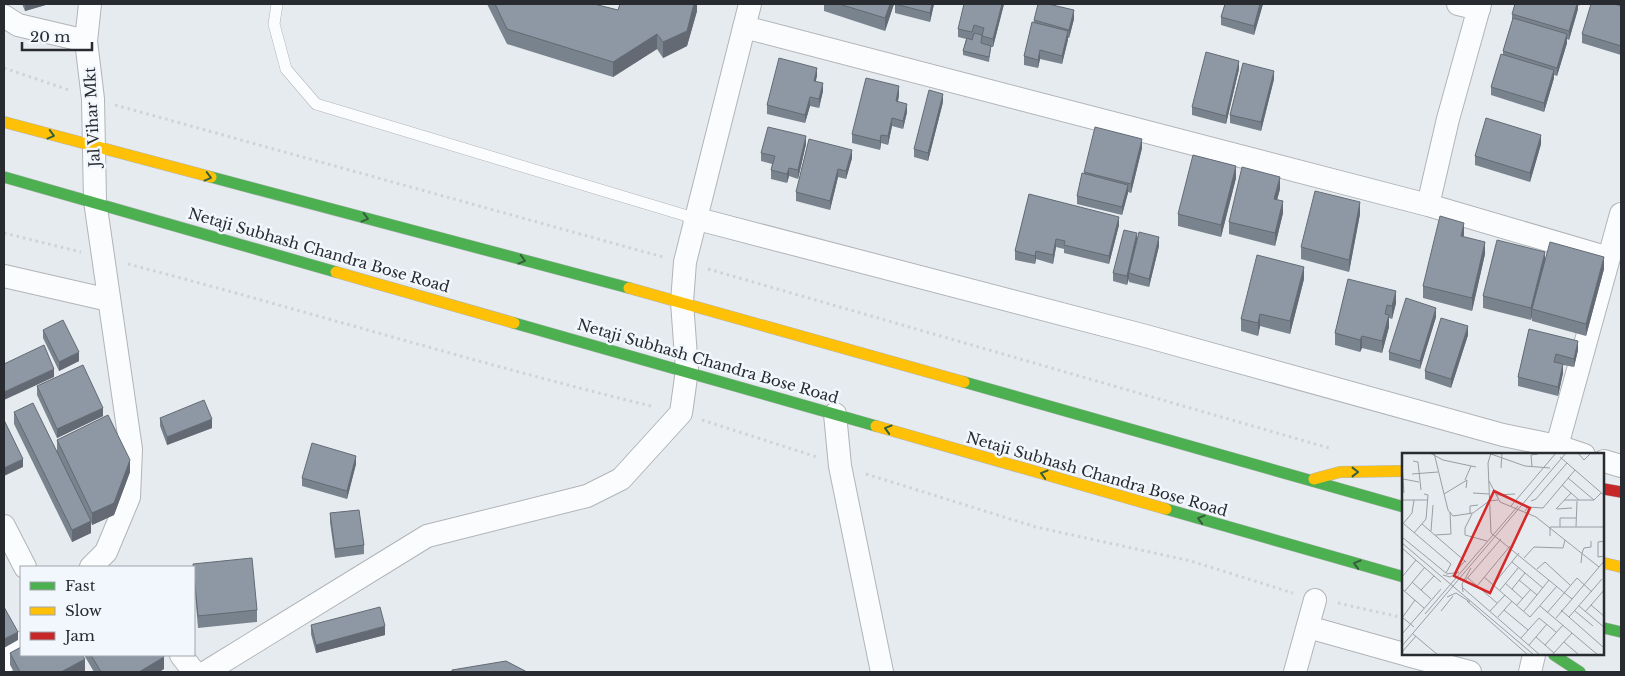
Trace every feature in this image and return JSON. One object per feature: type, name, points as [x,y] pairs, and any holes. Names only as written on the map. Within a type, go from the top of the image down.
[{"type":"main road","points":[[4,122],[682,302],[1402,506]]},
{"type":"main road","name":"Netaji Subhash Chandra Bose Road","points":[[4,177],[95,201],[687,370],[1402,576]]},
{"type":"main road","points":[[1308,480],[1340,472],[1402,471]]},
{"type":"main road","points":[[1605,489],[1621,492]]},
{"type":"main road","points":[[1605,562],[1621,567]]},
{"type":"main road","points":[[1605,628],[1621,632]]},
{"type":"main road","points":[[1556,656],[1580,672]]},
{"type":"street","name":"Jal Vihar Mkt","points":[[90,4],[86,41],[94,99],[96,147],[95,201],[131,449],[129,497],[105,562]]},
{"type":"street","points":[[206,672],[427,536],[587,496],[611,486],[621,479],[681,413],[687,370],[682,302],[685,262],[694,218],[750,4]]},
{"type":"street","points":[[1428,205],[1473,6]]},
{"type":"street","points":[[4,16],[18,25],[86,41]]},
{"type":"street","points":[[744,27],[1428,205],[1609,258]]},
{"type":"street","points":[[1557,446],[1621,214]]},
{"type":"street","points":[[694,218],[1142,335],[1503,435],[1557,446],[1578,453]]},
{"type":"street","points":[[4,276],[109,300]]},
{"type":"street","points":[[835,414],[840,466],[882,672]]},
{"type":"street","points":[[1605,461],[1621,466]]},
{"type":"street","points":[[4,526],[24,566]]},
{"type":"street","points":[[1295,672],[1315,600]]},
{"type":"street","points":[[1308,627],[1402,653]]},
{"type":"street","points":[[4,663],[20,644]]},
{"type":"street","points":[[182,656],[194,672]]},
{"type":"street","points":[[1413,656],[1470,672]]},
{"type":"street","points":[[1530,672],[1534,656]]},
{"type":"lane","points":[[276,4],[274,24],[286,69],[316,104],[694,218]]},
{"type":"path","points":[[4,68],[94,99],[685,262],[1337,450]]},
{"type":"path","points":[[4,233],[264,300],[498,368],[681,413],[802,450],[840,466],[1036,527],[1191,561],[1315,600],[1402,618]]},
{"type":"building","points":[[495,4],[594,4],[618,10],[620,4],[694,4],[687,31],[663,42],[657,34],[613,62],[507,29]]},
{"type":"building","points":[[839,4],[890,4],[885,18]]},
{"type":"building","points":[[895,4],[932,4],[930,13]]},
{"type":"building","points":[[964,4],[1002,4],[993,39],[982,36],[984,28],[974,25],[972,32],[958,29]]},
{"type":"building","points":[[1038,4],[1048,4],[1074,10],[1069,30],[1034,20]]},
{"type":"building","points":[[1225,4],[1260,4],[1254,26],[1221,17]]},
{"type":"building","points":[[1515,4],[1577,4],[1569,31],[1512,14]]},
{"type":"building","points":[[1591,4],[1614,4],[1621,6],[1621,46],[1582,34]]},
{"type":"building","points":[[1513,18],[1567,34],[1557,68],[1503,51]]},
{"type":"building","points":[[1032,22],[1068,31],[1062,56],[1040,50],[1038,60],[1024,56]]},
{"type":"building","points":[[974,33],[982,35],[981,43],[991,46],[989,57],[963,51],[967,38],[972,40]]},
{"type":"building","points":[[1206,52],[1239,61],[1226,116],[1192,107]]},
{"type":"building","points":[[1501,54],[1554,70],[1544,103],[1491,87]]},
{"type":"building","points":[[779,58],[817,68],[814,81],[823,83],[819,99],[810,97],[805,115],[767,105]]},
{"type":"building","points":[[1243,63],[1274,71],[1261,122],[1230,115]]},
{"type":"building","points":[[866,78],[899,86],[896,101],[907,104],[903,121],[892,118],[888,136],[881,135],[880,141],[852,134]]},
{"type":"building","points":[[929,90],[943,94],[928,153],[914,149]]},
{"type":"building","points":[[1486,118],[1541,135],[1530,173],[1475,156]]},
{"type":"building","points":[[768,127],[806,136],[798,170],[789,168],[787,174],[771,170],[775,156],[761,153]]},
{"type":"building","points":[[1095,127],[1142,139],[1131,184],[1084,172]]},
{"type":"building","points":[[809,139],[852,150],[846,171],[838,169],[830,201],[796,192]]},
{"type":"building","points":[[1193,155],[1236,166],[1221,225],[1178,214]]},
{"type":"building","points":[[1242,167],[1280,177],[1274,199],[1283,201],[1275,233],[1229,222]]},
{"type":"building","points":[[1082,173],[1128,185],[1122,207],[1077,196]]},
{"type":"building","points":[[1315,191],[1360,202],[1349,260],[1301,247]]},
{"type":"building","points":[[1029,194],[1119,217],[1109,256],[1064,245],[1065,241],[1056,239],[1053,255],[1036,251],[1035,256],[1015,251]]},
{"type":"building","points":[[1440,216],[1464,223],[1461,236],[1485,242],[1472,298],[1423,286]]},
{"type":"building","points":[[1124,230],[1137,233],[1127,276],[1113,273]]},
{"type":"building","points":[[1139,232],[1159,237],[1149,279],[1129,273]]},
{"type":"building","points":[[1497,240],[1545,252],[1531,308],[1483,296]]},
{"type":"building","points":[[1550,242],[1604,257],[1586,324],[1532,309]]},
{"type":"building","points":[[1257,255],[1304,267],[1290,321],[1260,314],[1258,323],[1241,319]]},
{"type":"building","points":[[1348,279],[1396,291],[1392,306],[1387,305],[1385,314],[1389,315],[1382,341],[1362,336],[1360,340],[1335,333]]},
{"type":"building","points":[[1406,298],[1436,308],[1420,361],[1389,352]]},
{"type":"building","points":[[1441,318],[1468,326],[1451,379],[1425,371]]},
{"type":"building","points":[[63,320],[79,352],[59,362],[43,330]]},
{"type":"building","points":[[1529,329],[1578,341],[1574,359],[1556,354],[1554,362],[1563,364],[1558,387],[1518,377]]},
{"type":"building","points":[[44,345],[54,369],[4,392],[4,364]]},
{"type":"building","points":[[83,365],[103,408],[57,429],[37,386]]},
{"type":"building","points":[[204,400],[212,419],[167,437],[160,418]]},
{"type":"building","points":[[33,403],[91,521],[72,530],[14,412]]},
{"type":"building","points":[[108,415],[130,460],[114,503],[92,513],[57,440]]},
{"type":"building","points":[[4,420],[23,459],[4,468]]},
{"type":"building","points":[[312,443],[356,456],[347,491],[302,478]]},
{"type":"building","points":[[359,510],[364,545],[335,549],[330,513]]},
{"type":"building","points":[[252,558],[257,610],[198,616],[195,566],[193,564]]},
{"type":"building","points":[[4,607],[18,632],[4,639]]},
{"type":"building","points":[[380,607],[385,626],[316,645],[311,625]]},
{"type":"building","points":[[20,648],[20,656],[83,656],[85,659],[61,672],[20,672],[10,653]]},
{"type":"building","points":[[92,656],[164,657],[139,672],[101,672]]},
{"type":"building","points":[[506,661],[527,672],[452,672],[452,670]]},
{"type":"traffic: fast","points":[[4,177],[336,272]]},
{"type":"traffic: fast","points":[[211,177],[629,288]]},
{"type":"traffic: fast","points":[[514,323],[876,426]]},
{"type":"traffic: fast","points":[[964,382],[1402,506]]},
{"type":"traffic: fast","points":[[1166,509],[1402,576]]},
{"type":"traffic: fast","points":[[1605,628],[1621,632]]},
{"type":"traffic: fast","points":[[1556,656],[1580,672]]},
{"type":"traffic: slow","points":[[4,122],[211,177]]},
{"type":"traffic: slow","points":[[336,272],[514,323]]},
{"type":"traffic: slow","points":[[629,288],[964,382]]},
{"type":"traffic: slow","points":[[876,426],[1166,509]]},
{"type":"traffic: slow","points":[[1314,479],[1340,472],[1402,471]]},
{"type":"traffic: slow","points":[[1605,563],[1621,567]]},
{"type":"traffic: jam","points":[[1605,489],[1621,492]]}]
